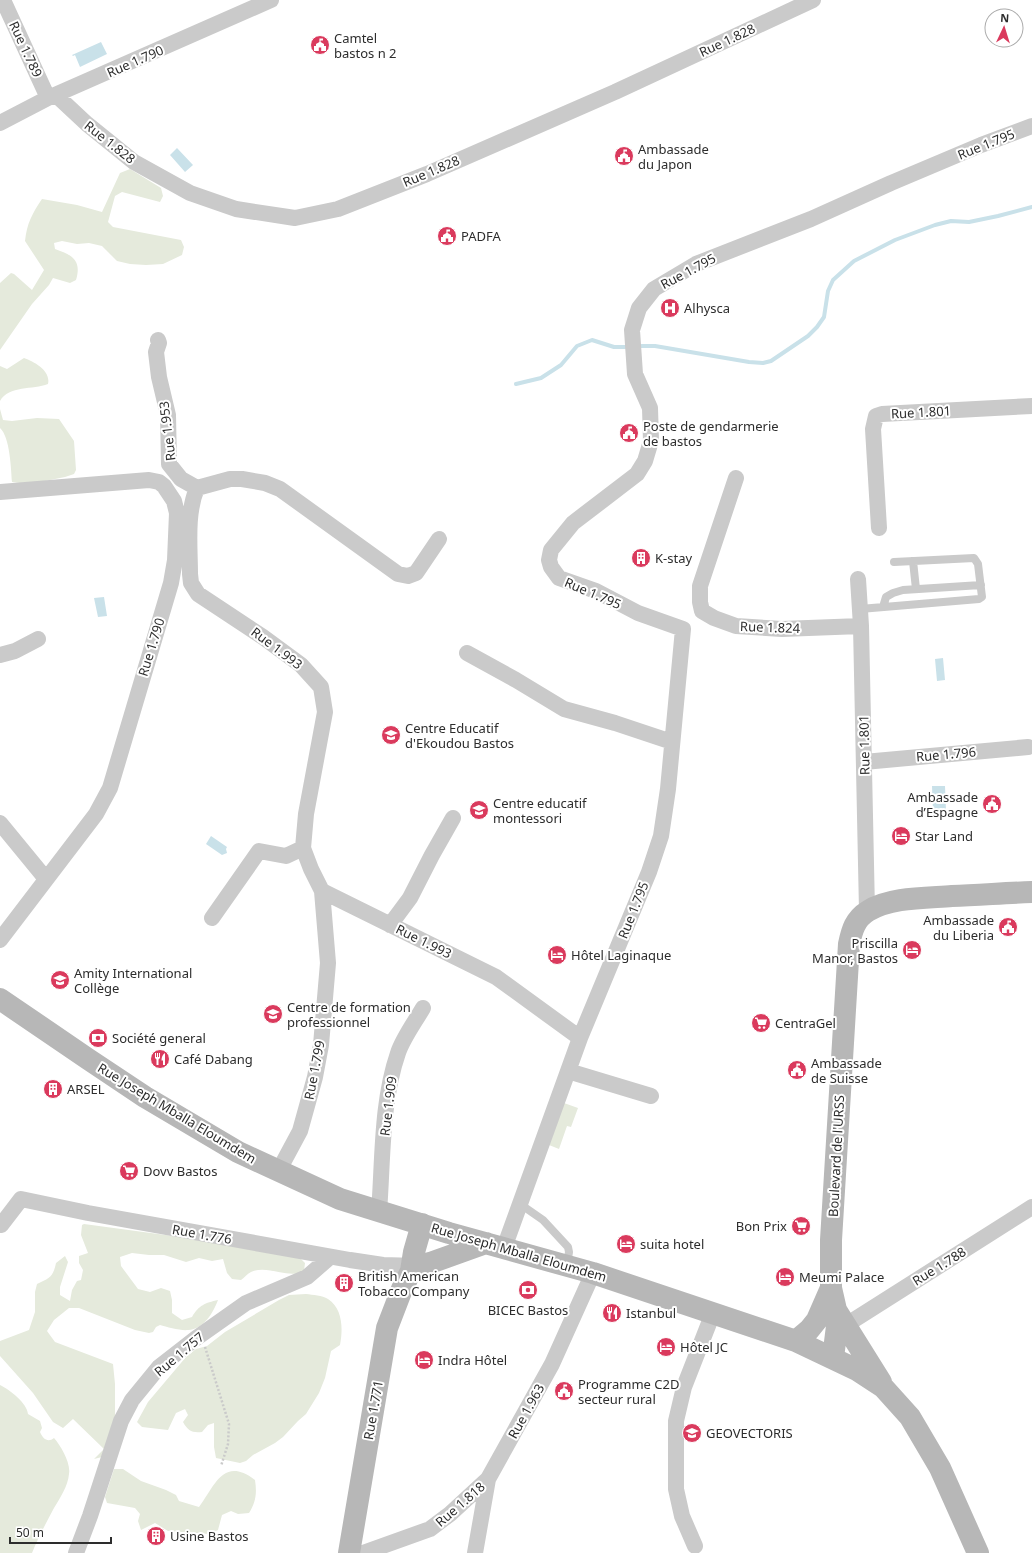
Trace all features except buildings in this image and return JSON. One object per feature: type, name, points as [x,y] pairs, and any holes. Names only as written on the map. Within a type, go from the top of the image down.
[{"type":"main road","points":[[867,911],[884,903],[924,898],[1032,892]]},
{"type":"main road","name":"Boulevard de l'URSS","points":[[831,1288],[832,1232],[849,944],[853,928],[858,919],[867,911]]},
{"type":"main road","name":"Rue Joseph Mballa Eloumdem","points":[[0,999],[145,1096],[238,1152],[278,1172],[340,1199],[449,1233],[567,1265],[714,1313],[796,1341],[857,1370],[883,1387],[910,1417],[940,1468],[978,1553]]},
{"type":"main road","name":"Rue 1.771","points":[[349,1553],[387,1328],[402,1289],[413,1268],[422,1224]]},
{"type":"main road","name":"Rue 1.771","points":[[413,1268],[435,1250],[449,1233]]},
{"type":"main road","points":[[413,1268],[495,1245]]},
{"type":"main road","points":[[831,1288],[841,1318],[883,1387]]},
{"type":"main road","points":[[796,1341],[809,1330],[817,1320],[831,1288]]},
{"type":"main road","points":[[833,1358],[841,1318]]},
{"type":"street","name":"Rue 1.789","points":[[3,0],[53,97]]},
{"type":"street","name":"Rue 1.790","points":[[0,123],[53,97],[271,0]]},
{"type":"street","name":"Rue 1.828","points":[[53,97],[134,162],[190,193],[236,210],[294,218],[338,209],[427,174],[615,92],[813,0]]},
{"type":"street","name":"Rue 1.795","points":[[495,1245],[520,1204],[580,1038],[649,872],[661,836],[668,790],[683,629],[638,613],[596,591],[559,578],[551,567],[549,560],[552,550],[573,523],[637,474],[646,461],[651,440],[650,408],[635,374],[632,330],[639,308],[654,289],[696,264],[811,219],[981,145],[1032,126]]},
{"type":"street","name":"Rue 1.953","points":[[158,340],[156,352],[159,377],[168,415],[169,464],[181,479],[197,488]]},
{"type":"street","name":"Rue 1.801","points":[[878,528],[873,429],[876,416],[882,414],[1032,406]]},
{"type":"street","points":[[683,629],[702,611],[700,602],[700,586],[736,478]]},
{"type":"street","points":[[171,583],[191,584],[191,517],[194,495],[197,488],[230,479],[257,481],[280,489],[398,574],[408,576],[416,573],[439,540]]},
{"type":"street","name":"Rue 1.790","points":[[0,492],[149,480],[159,482],[174,501],[177,513],[175,560],[171,583],[110,788],[96,814],[0,940]]},
{"type":"street","name":"Rue 1.801","points":[[858,579],[861,626],[867,911]]},
{"type":"street","name":"Rue 1.993","points":[[191,584],[198,594],[263,637],[301,665],[321,687],[326,712],[306,814],[303,848],[311,870],[322,891],[496,977],[580,1038]]},
{"type":"street","name":"Rue 1.824","points":[[702,611],[714,618],[736,626],[782,629],[861,626]]},
{"type":"street","points":[[0,655],[15,650],[38,639]]},
{"type":"street","points":[[467,653],[564,709],[615,723],[672,742]]},
{"type":"street","name":"Rue 1.796","points":[[864,762],[1028,747]]},
{"type":"street","points":[[390,925],[410,898],[453,818]]},
{"type":"street","points":[[0,823],[46,880]]},
{"type":"street","points":[[212,918],[259,850],[286,856],[303,848]]},
{"type":"street","name":"Rue 1.799","points":[[278,1172],[300,1131],[315,1077],[321,1045],[328,964],[322,891]]},
{"type":"street","name":"Rue 1.909","points":[[380,1212],[385,1118],[392,1073],[398,1052],[423,1008]]},
{"type":"street","points":[[568,1071],[651,1096]]},
{"type":"street","name":"Rue 1.776","points":[[1,1225],[21,1199],[88,1213],[330,1257],[413,1268]]},
{"type":"street","name":"Rue 1.788","points":[[841,1318],[1032,1207]]},
{"type":"street","name":"Rue 1.757","points":[[76,1553],[90,1516],[121,1421],[132,1400],[159,1367],[201,1334],[246,1303],[307,1277],[330,1257]]},
{"type":"street","name":"Rue 1.963","points":[[475,1553],[488,1479],[552,1364],[593,1273]]},
{"type":"street","points":[[695,1546],[682,1516],[676,1489],[676,1421],[684,1387],[714,1313]]},
{"type":"street","name":"Rue 1.818","points":[[364,1553],[430,1529],[450,1514],[488,1479]]},
{"type":"lane","points":[[860,609],[979,599],[982,596],[978,564],[974,558],[894,562]]},
{"type":"lane","points":[[913,561],[916,590]]},
{"type":"lane","points":[[883,607],[886,597],[903,590],[981,585]]},
{"type":"lane","points":[[520,1204],[543,1220],[568,1247],[569,1252],[567,1265]]},
{"type":"path","points":[[201,1334],[228,1424],[228,1444],[221,1466]]},
{"type":"shaded area","points":[[130,169],[161,188],[163,196],[160,202],[122,192],[115,196],[108,222],[113,227],[181,240],[184,247],[182,255],[163,264],[130,264],[117,261],[102,246],[89,243],[77,244],[62,241],[54,243],[55,249],[71,256],[74,259],[78,268],[76,280],[70,283],[53,278],[49,285],[32,304],[0,350],[0,283],[11,273],[32,290],[44,270],[25,241],[30,219],[42,199],[77,205],[102,212],[120,173]]},
{"type":"shaded area","points":[[24,358],[33,362],[45,371],[48,384],[9,392],[0,401],[0,366],[7,369]]},
{"type":"shaded area","points":[[0,409],[3,420],[12,421],[37,418],[59,419],[74,441],[76,470],[74,474],[40,482],[12,482],[8,445],[0,428]]},
{"type":"shaded area","points":[[564,1103],[578,1108],[571,1127],[567,1126],[559,1149],[549,1145]]},
{"type":"shaded area","points":[[84,1224],[173,1236],[300,1258],[305,1263],[304,1271],[298,1273],[291,1274],[258,1270],[251,1272],[241,1280],[232,1279],[227,1273],[223,1259],[212,1261],[199,1258],[186,1262],[164,1255],[132,1253],[120,1257],[121,1266],[138,1289],[150,1292],[161,1288],[170,1291],[172,1313],[182,1320],[192,1317],[203,1305],[218,1300],[207,1320],[199,1327],[188,1330],[160,1325],[156,1327],[153,1332],[149,1333],[135,1330],[79,1308],[69,1308],[54,1320],[47,1331],[55,1342],[113,1364],[115,1384],[115,1421],[102,1457],[94,1459],[104,1449],[73,1419],[63,1428],[53,1422],[33,1393],[0,1356],[0,1341],[29,1330],[35,1312],[35,1292],[37,1284],[52,1274],[56,1263],[65,1256],[68,1262],[60,1287],[60,1295],[70,1301],[72,1290],[77,1281],[81,1280],[83,1270],[79,1263],[79,1256],[88,1253],[81,1235],[82,1225]]},
{"type":"shaded area","points":[[306,1294],[326,1298],[337,1308],[341,1320],[342,1332],[340,1345],[331,1351],[325,1378],[319,1393],[306,1414],[283,1437],[253,1455],[246,1461],[240,1463],[216,1458],[214,1447],[214,1423],[208,1425],[202,1432],[191,1431],[183,1422],[188,1415],[185,1409],[176,1413],[168,1430],[142,1427],[137,1422],[148,1402],[186,1357],[196,1349],[207,1346],[225,1332],[289,1295]]},
{"type":"shaded area","points":[[0,1385],[13,1393],[21,1401],[28,1414],[40,1421],[42,1428],[40,1432],[44,1438],[50,1440],[54,1438],[60,1445],[67,1460],[69,1470],[68,1478],[61,1496],[32,1553],[0,1553]]},
{"type":"shaded area","points":[[114,1469],[123,1469],[141,1481],[176,1495],[179,1501],[199,1507],[215,1483],[221,1477],[227,1472],[235,1471],[244,1473],[255,1480],[255,1497],[249,1513],[238,1514],[231,1511],[222,1515],[218,1530],[209,1534],[168,1531],[155,1523],[141,1530],[138,1521],[140,1514],[135,1508],[107,1503],[105,1497]]},
{"type":"water","points":[[101,42],[107,54],[80,67],[75,55],[72,55]]},
{"type":"water","points":[[177,148],[193,165],[185,172],[170,155]]},
{"type":"water","points":[[104,597],[107,616],[98,617],[94,598]]},
{"type":"water","points":[[943,658],[945,680],[937,681],[935,659]]},
{"type":"water","points":[[932,786],[945,786],[946,811],[933,812]]},
{"type":"water","points":[[211,836],[227,847],[227,853],[222,855],[206,844]]},
{"type":"waterway","points":[[637,346],[655,346],[749,362],[763,363],[771,361],[808,336],[817,327],[824,317],[828,291],[833,280],[854,261],[895,240],[935,225],[951,221],[969,222],[1032,207]]},
{"type":"waterway","points":[[516,384],[541,378],[561,365],[577,346],[592,340],[614,347],[630,347]]},
{"type":"place","name":"Camtel bastos n 2","points":[[320,45]]},
{"type":"place","name":"Ambassade du Japon","points":[[624,156]]},
{"type":"place","name":"PADFA","points":[[447,236]]},
{"type":"place","name":"Alhysca","points":[[670,308]]},
{"type":"place","name":"Poste de gendarmerie de bastos","points":[[629,433]]},
{"type":"place","name":"K-stay","points":[[641,558]]},
{"type":"place","name":"Centre Educatif d'Ekoudou Bastos","points":[[391,735]]},
{"type":"place","name":"Ambassade d’Espagne","points":[[992,804]]},
{"type":"place","name":"Centre educatif montessori","points":[[479,810]]},
{"type":"place","name":"Star Land","points":[[901,836]]},
{"type":"place","name":"Ambassade du Liberia","points":[[1008,927]]},
{"type":"place","name":"Priscilla Manor, Bastos","points":[[912,950]]},
{"type":"place","name":"Hôtel Laginaque","points":[[557,955]]},
{"type":"place","name":"Amity International Collège","points":[[60,980]]},
{"type":"place","name":"Centre de formation professionnel","points":[[273,1014]]},
{"type":"place","name":"CentraGel","points":[[761,1023]]},
{"type":"place","name":"Société general","points":[[98,1038]]},
{"type":"place","name":"Café Dabang","points":[[160,1059]]},
{"type":"place","name":"Ambassade de Suisse","points":[[797,1070]]},
{"type":"place","name":"ARSEL","points":[[53,1089]]},
{"type":"place","name":"Dovv Bastos","points":[[129,1171]]},
{"type":"place","name":"Bon Prix","points":[[801,1226]]},
{"type":"place","name":"suita hotel","points":[[626,1244]]},
{"type":"place","name":"Meumi Palace","points":[[785,1277]]},
{"type":"place","name":"British American Tobacco Company","points":[[344,1283]]},
{"type":"place","name":"BICEC Bastos","points":[[528,1290]]},
{"type":"place","name":"Istanbul","points":[[612,1313]]},
{"type":"place","name":"Hôtel JC","points":[[666,1347]]},
{"type":"place","name":"Indra Hôtel","points":[[424,1360]]},
{"type":"place","name":"Programme C2D secteur rural","points":[[564,1391]]},
{"type":"place","name":"GEOVECTORIS","points":[[692,1433]]},
{"type":"place","name":"Usine Bastos","points":[[156,1536]]}]
